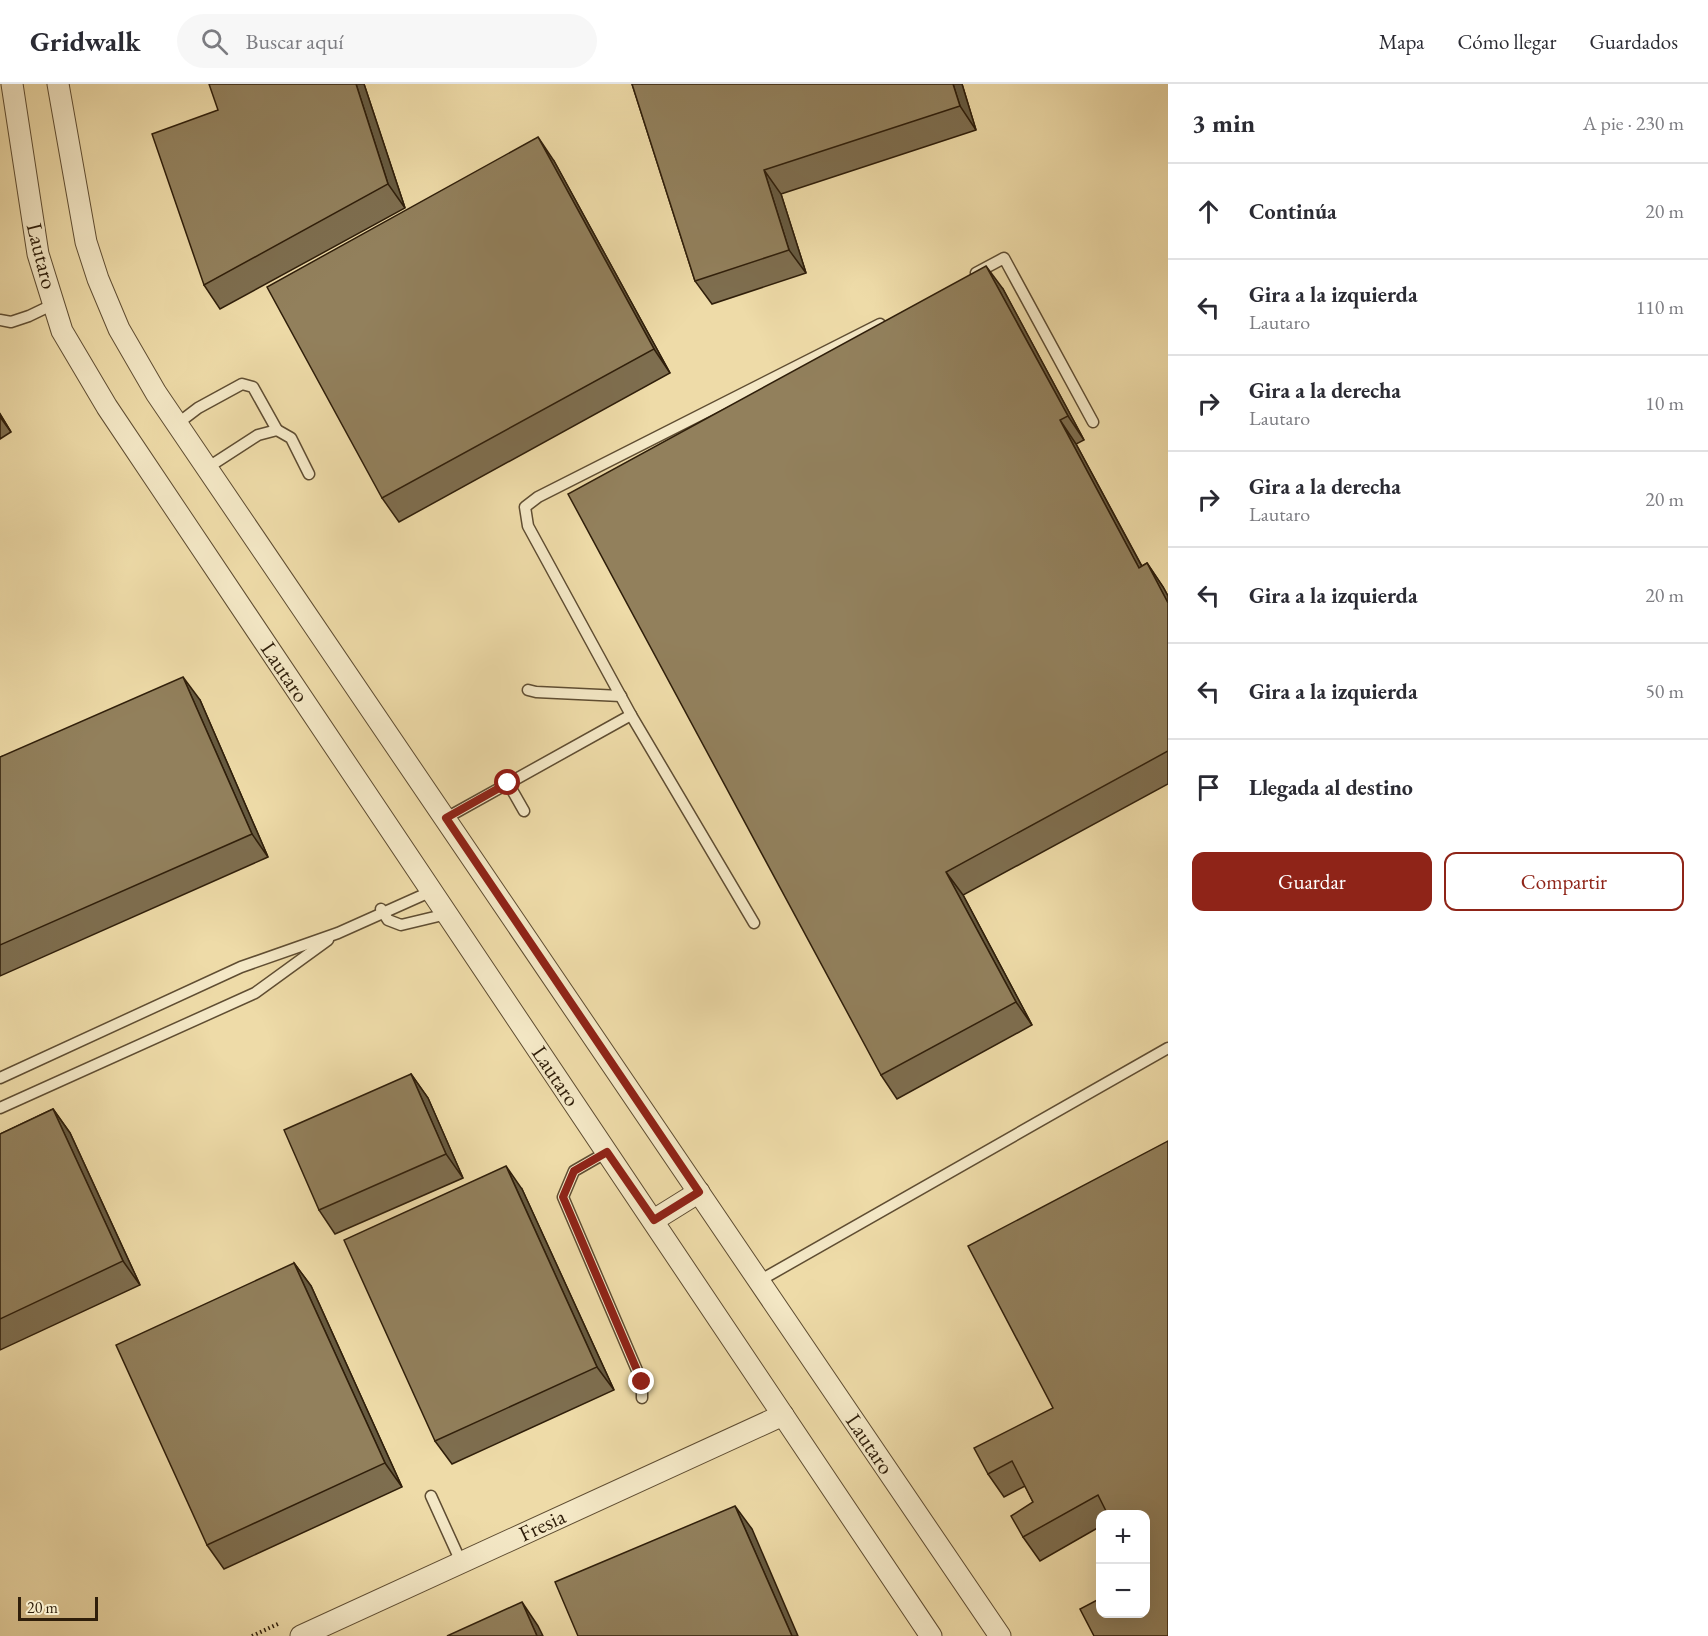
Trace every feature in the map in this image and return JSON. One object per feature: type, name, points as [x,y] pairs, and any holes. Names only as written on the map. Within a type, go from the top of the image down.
[{"type":"street","name":"Lautaro","points":[[12,84],[38,254],[62,331],[107,406],[931,1636]]},
{"type":"street","name":"Lautaro","points":[[58,84],[86,242],[98,279],[119,329],[156,393],[1000,1636]]},
{"type":"street","points":[[654,1220],[699,1192]]},
{"type":"street","name":"Fresia","points":[[301,1636],[783,1415]]},
{"type":"lane","points":[[964,279],[1004,258],[1093,422]]},
{"type":"lane","points":[[0,320],[11,322],[54,304]]},
{"type":"lane","points":[[754,923],[621,696],[528,526],[525,507],[538,497],[894,317]]},
{"type":"lane","points":[[177,424],[198,408],[242,384],[253,387],[277,430],[291,438],[309,474]]},
{"type":"lane","points":[[207,468],[258,435],[277,430]]},
{"type":"lane","points":[[528,690],[621,696]]},
{"type":"lane","points":[[446,818],[632,715]]},
{"type":"lane","points":[[508,783],[524,811]]},
{"type":"lane","points":[[0,1078],[241,968],[338,933],[382,911],[432,891]]},
{"type":"lane","points":[[382,911],[388,920],[401,926],[447,914]]},
{"type":"lane","points":[[0,1108],[255,993],[338,933]]},
{"type":"lane","points":[[759,1281],[1168,1048]]},
{"type":"lane","points":[[607,1152],[574,1171],[563,1197],[642,1382],[642,1398]]},
{"type":"lane","points":[[431,1496],[461,1562]]},
{"type":"building","points":[[209,84],[356,84],[388,184],[204,285],[152,134],[218,110]]},
{"type":"building","points":[[632,84],[953,84],[960,106],[764,170],[789,250],[695,281]]},
{"type":"building","points":[[538,137],[654,349],[382,498],[267,287]]},
{"type":"building","points":[[986,266],[1068,416],[1060,420],[1139,568],[1147,563],[1168,603],[1168,751],[946,872],[1016,1002],[881,1075],[568,494]]},
{"type":"building","points":[[183,677],[252,834],[0,945],[0,757]]},
{"type":"building","points":[[411,1074],[446,1154],[319,1210],[284,1130]]},
{"type":"building","points":[[53,1109],[123,1261],[0,1319],[0,1134]]},
{"type":"building","points":[[1168,1141],[1168,1636],[1094,1636],[1080,1609],[1096,1601],[1096,1618],[1150,1618],[1150,1510],[1106,1510],[1098,1495],[1023,1537],[1011,1516],[1033,1502],[1012,1461],[988,1474],[974,1448],[1053,1408],[968,1246]]},
{"type":"building","points":[[506,1166],[597,1367],[435,1441],[344,1240]]},
{"type":"building","points":[[294,1263],[385,1463],[207,1545],[116,1345]]},
{"type":"building","points":[[735,1506],[792,1636],[578,1636],[555,1582]]},
{"type":"building","points":[[522,1602],[537,1636],[447,1636]]},
{"type":"route","points":[[508,783],[446,818],[699,1192],[654,1220],[607,1152],[574,1171],[563,1197],[642,1382]]}]
